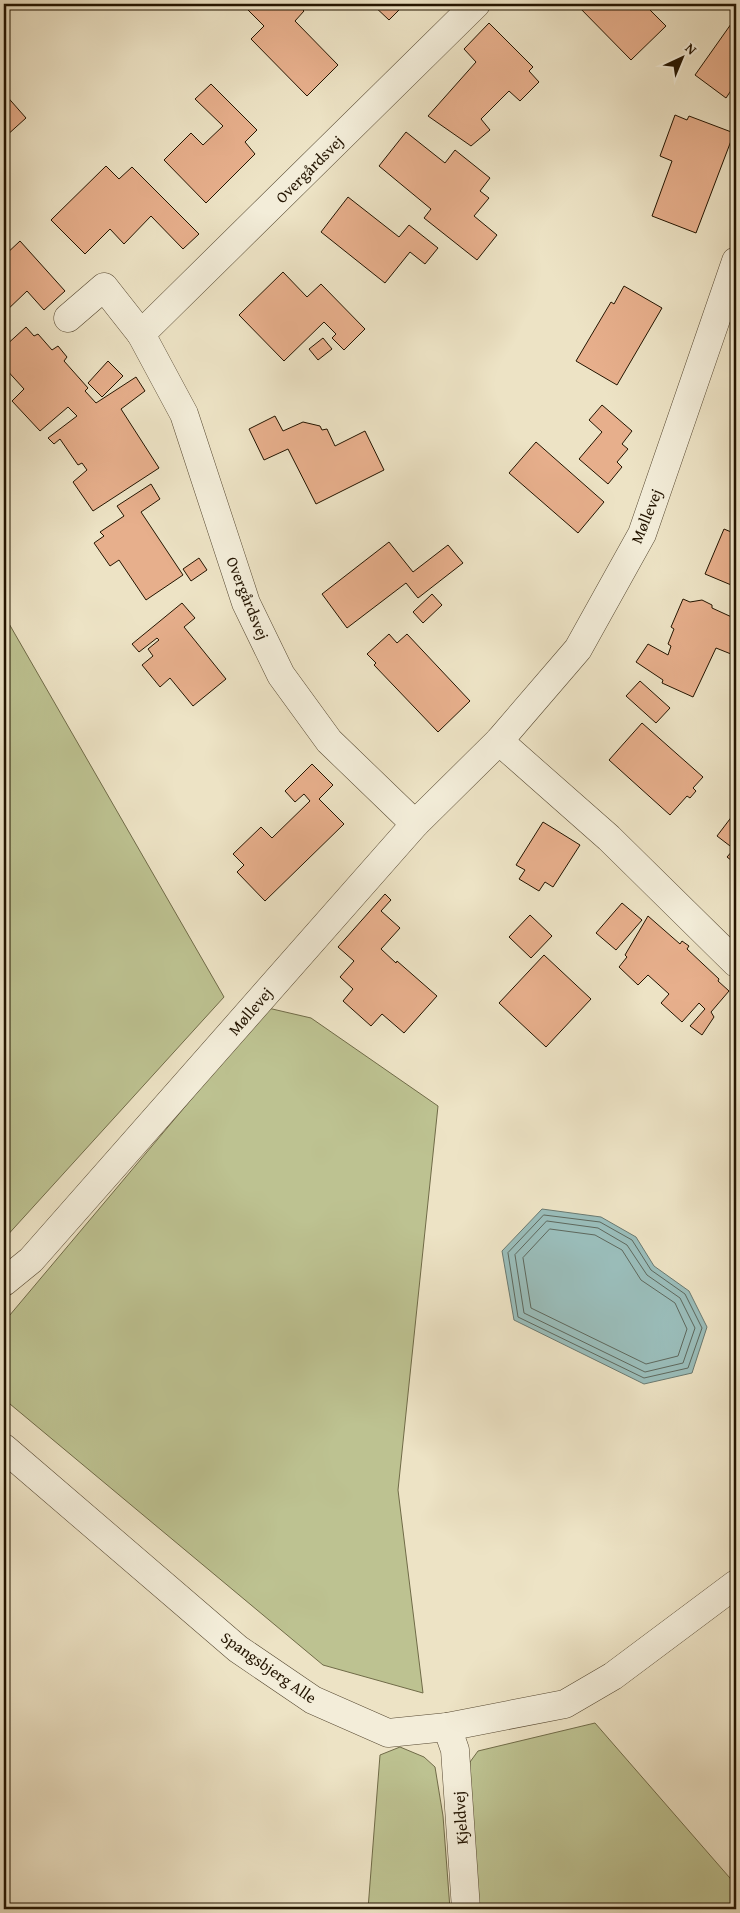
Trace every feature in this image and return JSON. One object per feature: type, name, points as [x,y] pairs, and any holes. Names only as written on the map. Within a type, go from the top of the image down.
[{"type":"street","name":"Overgårdsvej","points":[[141,334],[476,4]]},
{"type":"street","name":"Møllevej","points":[[4,1282],[31,1260],[415,824],[499,741],[578,649],[642,534],[736,262]]},
{"type":"street","name":"Overgårdsvej","points":[[68,318],[104,287],[141,334],[184,414],[246,603],[281,675],[329,741],[415,824]]},
{"type":"street","points":[[499,741],[609,838],[736,963]]},
{"type":"street","name":"Spangsbjerg Alle","points":[[4,1448],[238,1649],[314,1700],[388,1733],[447,1727],[565,1704],[613,1676],[736,1584]]},
{"type":"street","name":"Kjeldvej","points":[[447,1727],[455,1750],[466,1909]]},
{"type":"green space","points":[[4,615],[224,997],[4,1239]]},
{"type":"green space","points":[[268,1008],[311,1018],[438,1106],[398,1490],[423,1693],[323,1665],[4,1399],[4,1322]]},
{"type":"green space","points":[[595,1723],[736,1885],[736,1909],[477,1909],[467,1793],[470,1762],[478,1751]]},
{"type":"green space","points":[[400,1747],[424,1757],[435,1767],[443,1816],[450,1909],[368,1909],[380,1755]]},
{"type":"water","points":[[542,1209],[601,1217],[636,1237],[654,1266],[689,1291],[707,1327],[692,1373],[644,1384],[514,1320],[502,1251]]},
{"type":"building","points":[[250,4],[297,4],[304,11],[295,21],[338,65],[307,96],[251,39],[264,26],[246,8]]},
{"type":"building","points":[[372,4],[405,4],[389,20]]},
{"type":"building","points":[[576,4],[644,4],[666,26],[631,60]]},
{"type":"building","points":[[736,17],[736,83],[726,98],[695,75]]},
{"type":"building","points":[[489,23],[533,67],[529,71],[539,82],[520,101],[509,91],[481,119],[490,130],[471,146],[428,116],[476,62],[464,49]]},
{"type":"building","points":[[211,84],[257,130],[245,142],[255,154],[206,203],[164,160],[191,133],[203,145],[223,126],[195,99]]},
{"type":"building","points":[[4,93],[26,118],[5,137],[4,135]]},
{"type":"building","points":[[675,115],[687,120],[689,116],[734,133],[696,233],[652,216],[672,161],[660,156]]},
{"type":"building","points":[[406,132],[445,163],[455,150],[490,178],[480,191],[489,198],[474,216],[497,235],[477,260],[424,218],[431,209],[379,166]]},
{"type":"building","points":[[106,166],[119,179],[132,167],[199,234],[183,249],[151,216],[124,244],[110,229],[85,254],[51,220]]},
{"type":"building","points":[[348,197],[399,237],[409,225],[438,248],[425,264],[410,252],[385,283],[321,232]]},
{"type":"building","points":[[20,241],[65,291],[44,310],[27,291],[4,313],[4,256]]},
{"type":"building","points":[[283,272],[307,297],[321,284],[365,329],[344,350],[332,338],[336,334],[324,322],[284,361],[239,315]]},
{"type":"building","points":[[624,286],[662,308],[617,385],[576,361],[611,302],[614,304]]},
{"type":"building","points":[[26,327],[34,336],[38,334],[52,350],[58,346],[67,357],[64,361],[88,388],[85,391],[96,403],[136,377],[145,391],[121,409],[159,468],[93,511],[73,482],[87,470],[82,463],[78,465],[60,439],[54,444],[48,438],[77,416],[68,407],[40,431],[12,401],[24,389],[4,367],[4,347]]},
{"type":"building","points":[[323,338],[332,349],[318,360],[309,349]]},
{"type":"building","points":[[108,361],[123,376],[102,397],[88,383]]},
{"type":"building","points":[[602,405],[632,431],[622,444],[628,449],[617,462],[622,467],[608,484],[579,459],[602,432],[589,420]]},
{"type":"building","points":[[275,416],[283,431],[303,422],[320,426],[322,430],[327,429],[335,446],[365,431],[384,470],[316,504],[288,449],[264,460],[249,429]]},
{"type":"building","points":[[536,442],[604,502],[578,533],[509,473]]},
{"type":"building","points":[[151,484],[160,499],[141,512],[183,575],[146,600],[119,560],[110,566],[94,543],[104,536],[100,532],[124,516],[117,506]]},
{"type":"building","points":[[724,529],[736,534],[736,587],[705,574]]},
{"type":"building","points":[[389,542],[413,572],[448,545],[463,563],[418,598],[406,583],[347,628],[322,594]]},
{"type":"building","points":[[199,558],[207,570],[191,581],[183,569]]},
{"type":"building","points":[[432,594],[442,605],[423,623],[413,612]]},
{"type":"building","points":[[683,599],[690,602],[702,600],[712,605],[712,608],[736,619],[736,656],[716,648],[693,697],[662,683],[663,680],[636,662],[648,644],[668,655],[671,646],[668,644],[674,629],[671,627]]},
{"type":"building","points":[[182,603],[195,618],[184,627],[226,679],[193,706],[170,678],[160,687],[142,665],[153,656],[148,649],[159,640],[157,638],[139,652],[132,644]]},
{"type":"building","points":[[389,634],[397,643],[407,634],[470,701],[438,732],[374,665],[376,663],[367,654]]},
{"type":"building","points":[[640,681],[670,708],[656,723],[626,696]]},
{"type":"building","points":[[642,723],[703,777],[693,788],[696,791],[690,798],[687,796],[670,815],[609,760]]},
{"type":"building","points":[[312,764],[333,785],[319,799],[344,824],[265,901],[237,872],[244,865],[233,854],[261,827],[272,838],[310,801],[304,794],[295,802],[285,791]]},
{"type":"building","points":[[736,811],[736,864],[727,857],[734,849],[717,836]]},
{"type":"building","points":[[543,822],[580,845],[553,887],[545,882],[539,891],[519,879],[525,870],[516,865]]},
{"type":"building","points":[[385,894],[391,900],[381,911],[400,928],[381,949],[437,996],[404,1033],[382,1014],[371,1026],[343,1001],[353,989],[340,977],[354,961],[338,947]]},
{"type":"building","points":[[622,903],[642,920],[616,950],[596,933]]},
{"type":"building","points":[[530,915],[552,936],[531,958],[509,937]]},
{"type":"building","points":[[648,916],[680,944],[682,941],[689,946],[687,949],[729,991],[711,1012],[714,1017],[702,1035],[690,1026],[705,1009],[699,1003],[682,1022],[661,1003],[669,994],[648,975],[638,985],[619,967],[627,957],[625,955]]},
{"type":"building","points":[[544,955],[591,999],[546,1047],[499,1003]]}]
